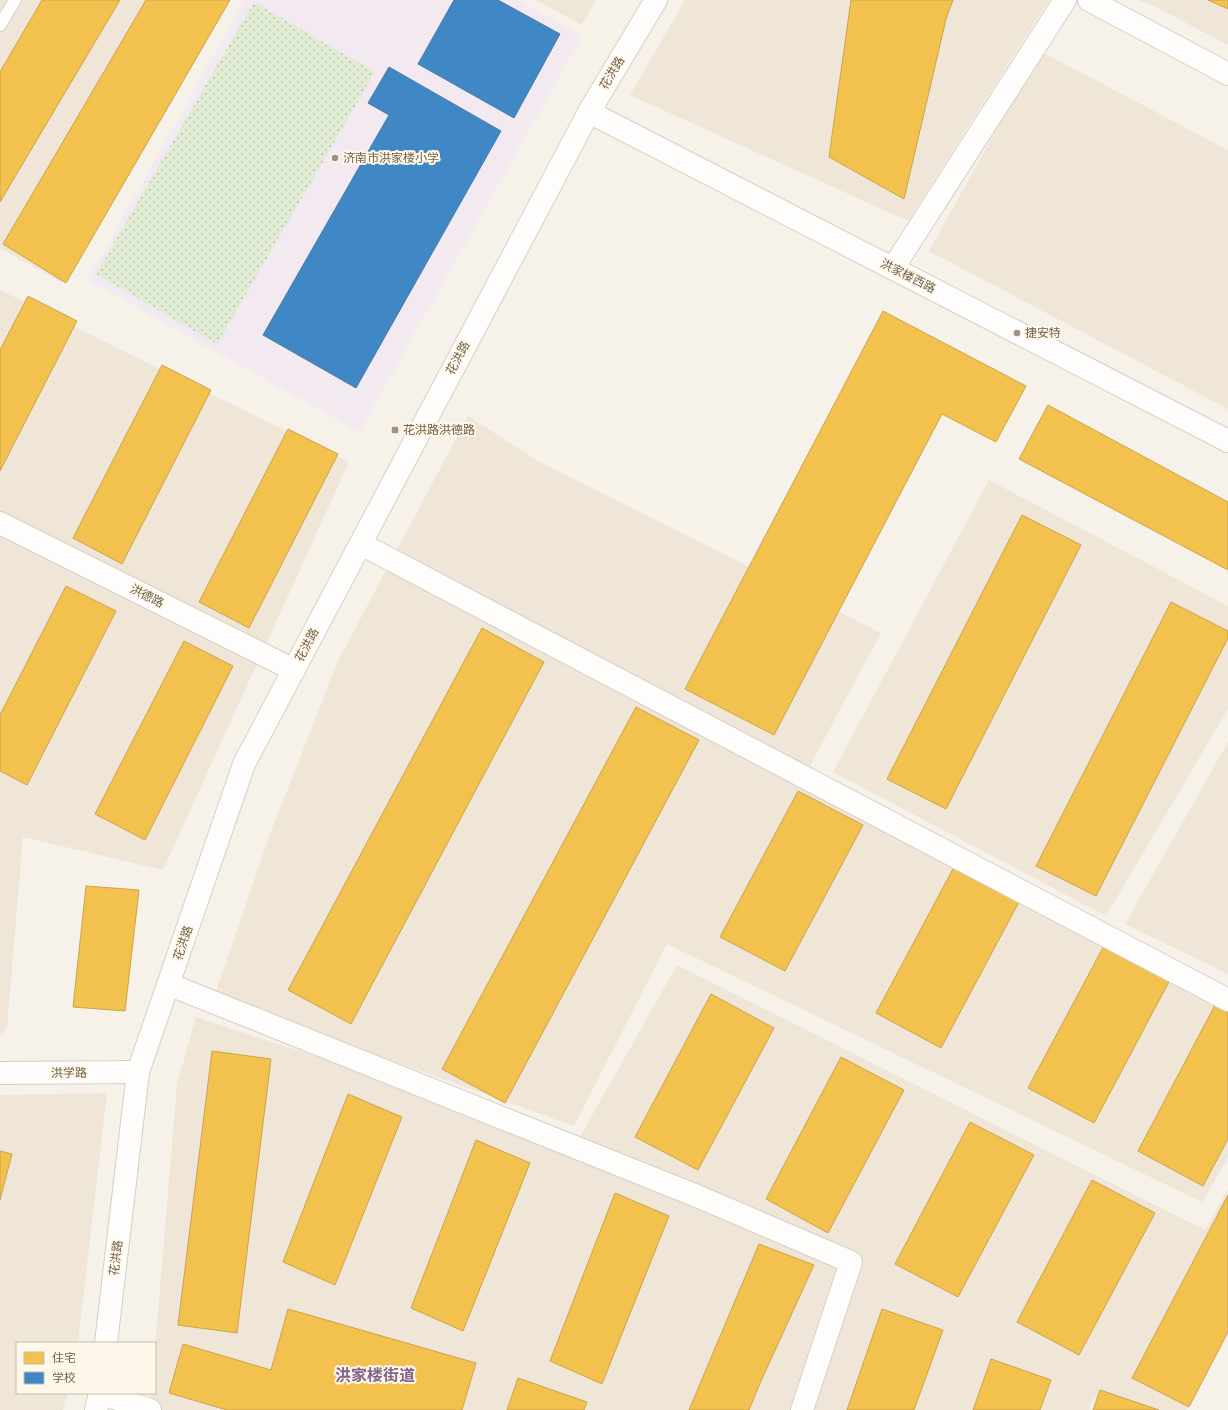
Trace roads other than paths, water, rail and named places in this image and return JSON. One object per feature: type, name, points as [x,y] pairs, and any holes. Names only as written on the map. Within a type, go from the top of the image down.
[{"type":"street","name":"花洪路","points":[[106,1342],[138,1072],[244,764],[589,112],[656,0]]},
{"type":"street","points":[[893,268],[1065,0]]},
{"type":"street","points":[[1089,0],[1228,74]]},
{"type":"street","name":"洪家楼西路","points":[[589,112],[1228,442]]},
{"type":"street","name":"洪德路","points":[[0,523],[294,670]]},
{"type":"street","points":[[361,544],[1228,1000]]},
{"type":"street","points":[[168,984],[697,1196],[851,1262],[802,1410]]},
{"type":"street","name":"洪学路","points":[[0,1073],[138,1072]]},
{"type":"street","points":[[96,1410],[100,1394]]},
{"type":"street","points":[[103,1394],[150,1410]]},
{"type":"lane","points":[[0,25],[15,0]]},
{"type":"place","name":"济南市洪家楼小学","points":[[335,158]]},
{"type":"place","name":"捷安特","points":[[1017,333]]},
{"type":"place","name":"花洪路洪德路","points":[[395,430]]},
{"type":"district","name":"洪家楼街道","points":[[375,1375]]}]
